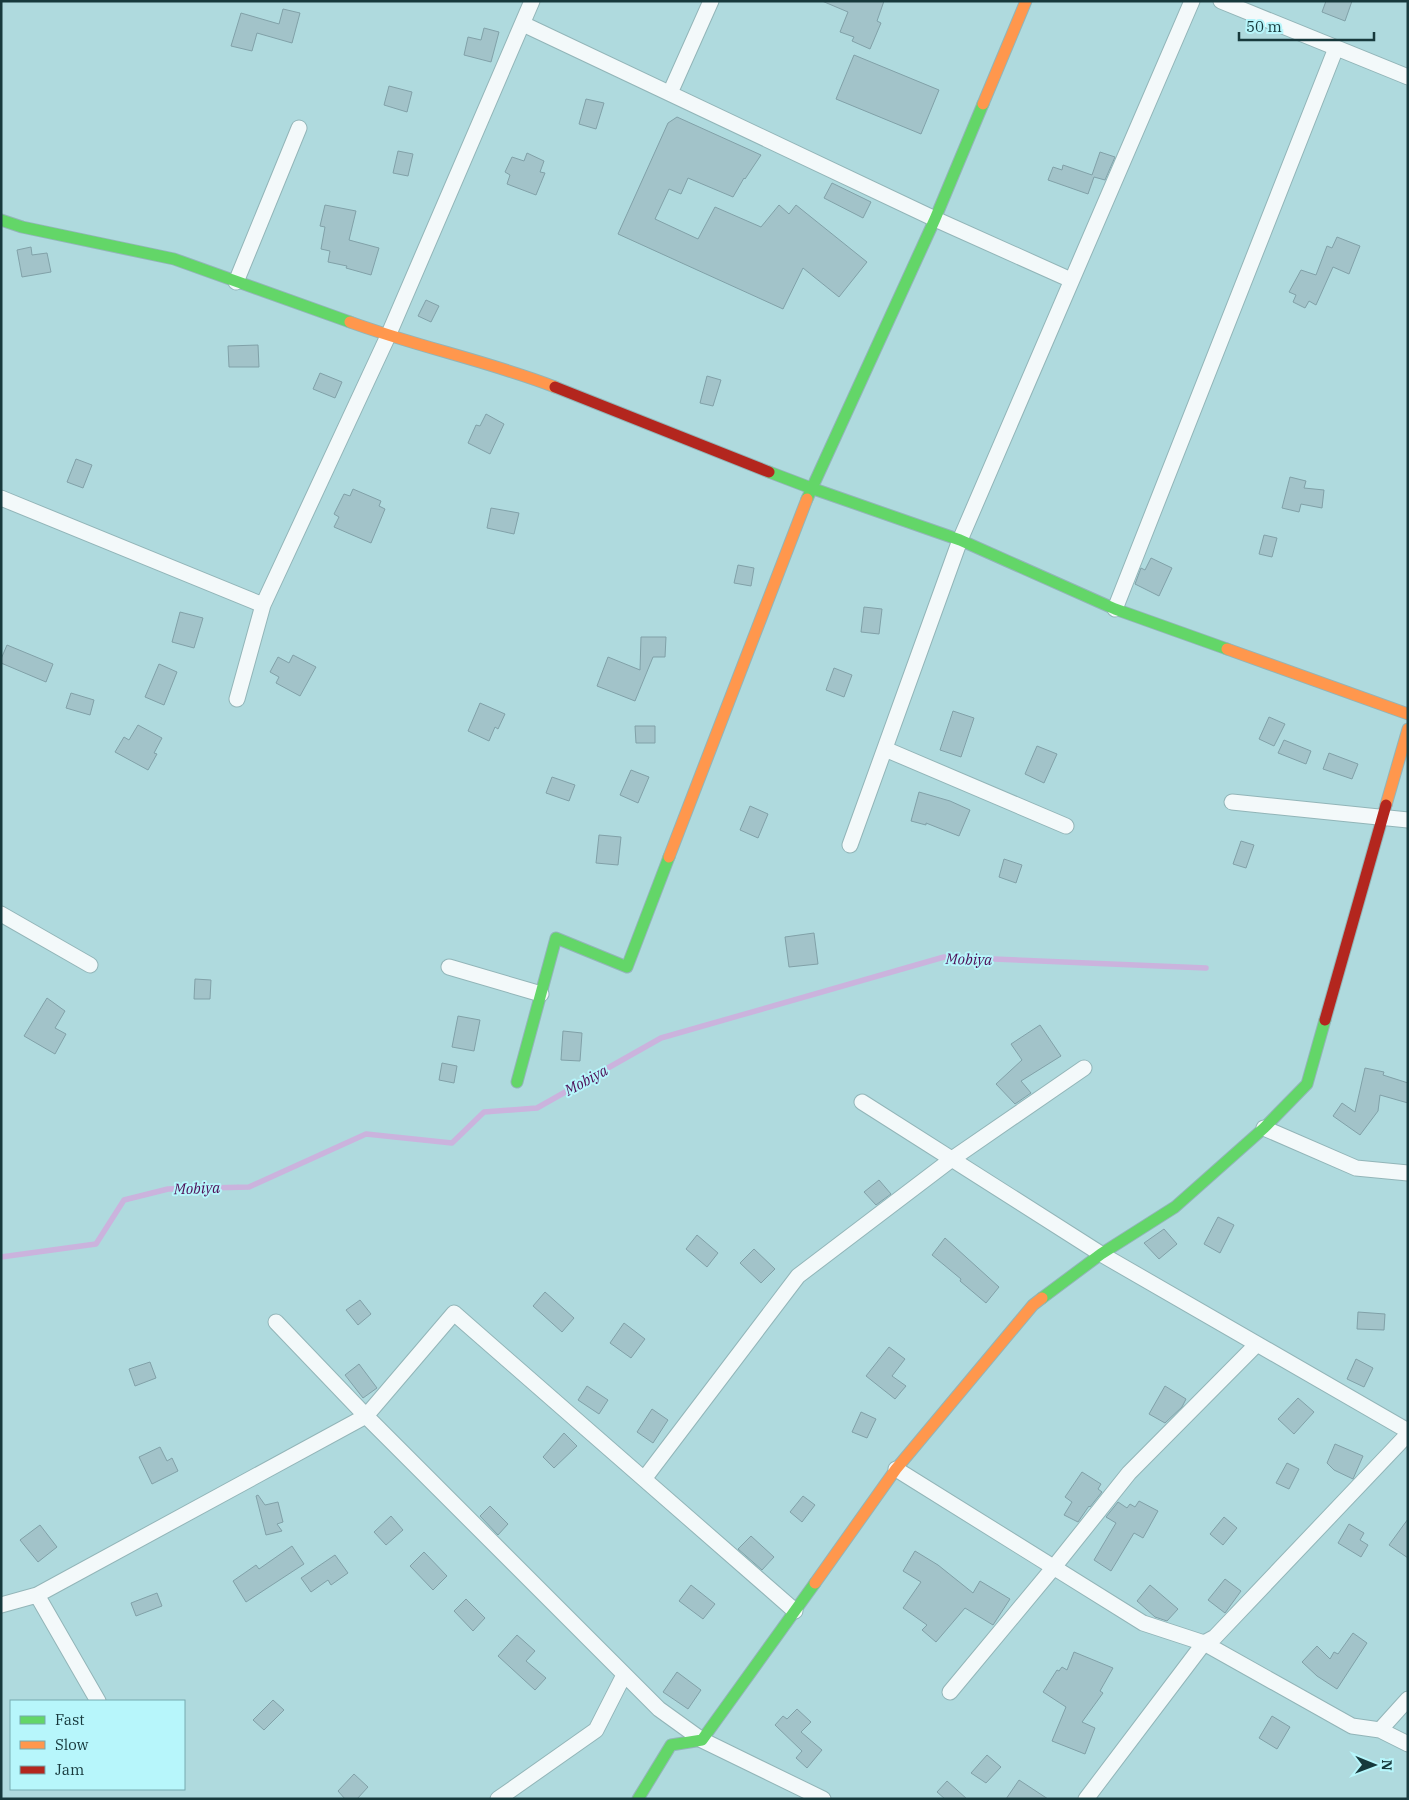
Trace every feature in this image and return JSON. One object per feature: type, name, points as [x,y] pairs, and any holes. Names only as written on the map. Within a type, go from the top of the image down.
[{"type":"street","points":[[237,699],[263,605],[388,336],[532,1]]},
{"type":"street","points":[[670,93],[710,1]]},
{"type":"street","points":[[517,1082],[556,938],[627,967],[811,488],[935,220],[1026,1]]},
{"type":"street","points":[[850,845],[960,540],[1192,1]]},
{"type":"street","points":[[1220,1],[1408,77]]},
{"type":"street","points":[[523,24],[935,220],[1071,280]]},
{"type":"street","points":[[1115,609],[1336,48]]},
{"type":"street","points":[[236,282],[299,128]]},
{"type":"street","points":[[1,220],[22,227],[174,259],[388,336],[524,375],[811,488],[960,540],[1115,609],[1408,714]]},
{"type":"street","points":[[1,498],[263,605]]},
{"type":"street","points":[[638,1799],[671,1745],[702,1740],[896,1469],[1033,1305],[1101,1254],[1175,1207],[1264,1128],[1307,1084],[1408,729]]},
{"type":"street","points":[[885,749],[1066,826]]},
{"type":"street","points":[[1232,802],[1408,820]]},
{"type":"street","points":[[1,914],[90,964]]},
{"type":"street","points":[[450,967],[541,994]]},
{"type":"street","points":[[644,1479],[798,1276],[952,1159],[1084,1068]]},
{"type":"street","points":[[862,1102],[1101,1254],[1408,1433],[1215,1637],[1204,1643],[1086,1799]]},
{"type":"street","points":[[1264,1128],[1356,1168],[1408,1173]]},
{"type":"street","points":[[1,1605],[38,1594],[366,1416],[454,1313],[795,1611]]},
{"type":"street","points":[[276,1322],[366,1416],[659,1709],[702,1740],[823,1799]]},
{"type":"street","points":[[950,1692],[1129,1473],[1257,1344]]},
{"type":"street","points":[[896,1469],[1143,1623],[1204,1643],[1352,1726],[1380,1730],[1408,1744]]},
{"type":"street","points":[[38,1594],[97,1700]]},
{"type":"street","points":[[498,1799],[596,1730],[624,1674]]},
{"type":"street","points":[[1380,1730],[1408,1699]]},
{"type":"building","points":[[822,1],[884,1],[877,21],[881,23],[870,49],[852,41],[854,37],[840,32],[848,12]]},
{"type":"building","points":[[1326,1],[1352,1],[1345,21],[1322,12]]},
{"type":"building","points":[[283,9],[300,13],[292,43],[257,33],[252,51],[231,46],[241,13],[279,24]]},
{"type":"building","points":[[484,28],[499,32],[491,62],[464,55],[468,37],[481,40]]},
{"type":"building","points":[[854,55],[939,90],[921,134],[836,99]]},
{"type":"building","points":[[389,86],[412,92],[407,112],[384,105]]},
{"type":"building","points":[[586,99],[604,103],[596,129],[579,124]]},
{"type":"building","points":[[677,117],[761,155],[733,197],[688,178],[681,194],[669,189],[655,219],[698,239],[715,207],[761,227],[779,205],[789,214],[796,205],[867,262],[839,297],[803,268],[783,309],[618,234],[668,123]]},
{"type":"building","points":[[398,151],[413,154],[408,176],[393,173]]},
{"type":"building","points":[[1100,152],[1115,157],[1105,180],[1094,177],[1088,194],[1048,180],[1053,167],[1062,170],[1063,165],[1092,175]]},
{"type":"building","points":[[527,153],[544,161],[540,172],[545,173],[536,195],[507,184],[510,175],[505,172],[512,157],[524,161]]},
{"type":"building","points":[[832,183],[871,202],[863,218],[824,198]]},
{"type":"building","points":[[325,205],[356,211],[349,240],[379,248],[371,275],[346,268],[347,266],[328,262],[330,251],[321,249],[325,227],[320,226]]},
{"type":"building","points":[[1337,237],[1360,246],[1349,274],[1333,267],[1316,305],[1309,301],[1305,308],[1293,302],[1296,295],[1289,292],[1301,270],[1316,275],[1327,246],[1332,248]]},
{"type":"building","points":[[31,247],[32,255],[47,253],[51,272],[22,277],[17,250]]},
{"type":"building","points":[[426,300],[439,306],[431,322],[418,316]]},
{"type":"building","points":[[258,345],[259,367],[229,367],[228,346]]},
{"type":"building","points":[[320,373],[342,382],[335,398],[313,389]]},
{"type":"building","points":[[707,376],[721,380],[713,406],[700,403]]},
{"type":"building","points":[[486,414],[504,424],[490,454],[468,443],[476,425],[480,426]]},
{"type":"building","points":[[76,459],[92,465],[83,488],[67,482]]},
{"type":"building","points":[[1290,477],[1306,481],[1304,488],[1324,490],[1322,508],[1301,504],[1299,512],[1282,508]]},
{"type":"building","points":[[353,489],[381,501],[379,506],[385,509],[371,543],[334,527],[339,517],[334,514],[344,494],[350,496]]},
{"type":"building","points":[[491,508],[519,513],[514,534],[487,528]]},
{"type":"building","points":[[1264,535],[1277,538],[1272,557],[1259,554]]},
{"type":"building","points":[[1151,558],[1172,568],[1159,596],[1135,584],[1141,568],[1145,570]]},
{"type":"building","points":[[738,565],[754,568],[751,586],[734,583]]},
{"type":"building","points":[[864,607],[882,609],[879,634],[861,632]]},
{"type":"building","points":[[180,612],[203,618],[194,648],[172,642]]},
{"type":"building","points":[[641,637],[666,637],[665,657],[653,657],[635,701],[597,686],[608,657],[640,670]]},
{"type":"building","points":[[7,645],[53,664],[46,682],[1,663]]},
{"type":"building","points":[[293,655],[316,667],[300,696],[276,683],[279,677],[270,672],[278,657],[289,663]]},
{"type":"building","points":[[159,664],[177,672],[164,705],[145,697]]},
{"type":"building","points":[[834,668],[852,675],[844,697],[826,690]]},
{"type":"building","points":[[71,693],[94,700],[90,715],[66,708]]},
{"type":"building","points":[[480,703],[505,714],[498,729],[495,727],[489,741],[468,731]]},
{"type":"building","points":[[953,711],[974,718],[961,757],[940,750]]},
{"type":"building","points":[[1269,717],[1285,724],[1274,746],[1259,739]]},
{"type":"building","points":[[138,725],[162,738],[154,753],[157,754],[148,770],[115,752],[124,737],[129,740]]},
{"type":"building","points":[[635,726],[655,726],[655,743],[636,743]]},
{"type":"building","points":[[1284,740],[1311,751],[1306,764],[1278,753]]},
{"type":"building","points":[[1037,746],[1057,754],[1044,783],[1025,774]]},
{"type":"building","points":[[1329,753],[1358,764],[1352,779],[1323,769]]},
{"type":"building","points":[[631,770],[649,777],[638,803],[620,795]]},
{"type":"building","points":[[552,777],[575,785],[569,801],[546,793]]},
{"type":"building","points":[[919,792],[950,801],[970,810],[959,836],[926,823],[926,825],[911,821]]},
{"type":"building","points":[[750,806],[768,814],[758,838],[740,830]]},
{"type":"building","points":[[599,835],[621,837],[618,865],[596,863]]},
{"type":"building","points":[[1241,841],[1254,845],[1246,868],[1233,864]]},
{"type":"building","points":[[1004,859],[1022,865],[1016,883],[999,877]]},
{"type":"building","points":[[814,933],[818,964],[789,967],[785,937]]},
{"type":"building","points":[[195,979],[211,980],[210,999],[194,999]]},
{"type":"building","points":[[47,998],[65,1011],[55,1028],[66,1034],[55,1054],[24,1036]]},
{"type":"building","points":[[458,1016],[480,1020],[474,1051],[452,1047]]},
{"type":"building","points":[[1040,1025],[1061,1056],[1021,1081],[1031,1093],[1015,1104],[996,1084],[1022,1060],[1011,1044]]},
{"type":"building","points":[[563,1031],[582,1033],[580,1061],[561,1060]]},
{"type":"building","points":[[442,1063],[457,1066],[454,1083],[439,1080]]},
{"type":"building","points":[[1365,1068],[1384,1072],[1383,1075],[1408,1083],[1408,1103],[1380,1095],[1378,1111],[1360,1135],[1333,1116],[1342,1103],[1355,1112]]},
{"type":"building","points":[[879,1180],[891,1194],[876,1205],[864,1192]]},
{"type":"building","points":[[1218,1217],[1234,1225],[1220,1253],[1204,1244]]},
{"type":"building","points":[[1164,1229],[1177,1244],[1159,1259],[1144,1243]]},
{"type":"building","points":[[697,1235],[718,1253],[707,1267],[686,1249]]},
{"type":"building","points":[[945,1238],[999,1287],[986,1303],[932,1255]]},
{"type":"building","points":[[754,1249],[775,1269],[761,1283],[740,1263]]},
{"type":"building","points":[[545,1292],[574,1318],[562,1332],[533,1306]]},
{"type":"building","points":[[360,1300],[371,1314],[358,1325],[346,1310]]},
{"type":"building","points":[[1358,1312],[1385,1314],[1384,1330],[1357,1329]]},
{"type":"building","points":[[624,1323],[645,1339],[631,1358],[610,1343]]},
{"type":"building","points":[[889,1347],[905,1359],[892,1376],[906,1386],[895,1399],[866,1376]]},
{"type":"building","points":[[1356,1359],[1373,1368],[1364,1387],[1347,1379]]},
{"type":"building","points":[[150,1362],[156,1378],[135,1386],[129,1369]]},
{"type":"building","points":[[359,1364],[377,1388],[363,1398],[345,1375]]},
{"type":"building","points":[[587,1386],[608,1400],[599,1414],[578,1400]]},
{"type":"building","points":[[1165,1386],[1186,1399],[1182,1407],[1165,1423],[1149,1414]]},
{"type":"building","points":[[1298,1398],[1314,1412],[1294,1434],[1278,1419]]},
{"type":"building","points":[[652,1409],[668,1420],[653,1443],[637,1432]]},
{"type":"building","points":[[861,1412],[876,1419],[867,1438],[852,1432]]},
{"type":"building","points":[[564,1433],[577,1446],[554,1468],[543,1457]]},
{"type":"building","points":[[1335,1444],[1363,1456],[1353,1479],[1334,1470],[1327,1463]]},
{"type":"building","points":[[160,1447],[167,1461],[172,1458],[178,1471],[152,1484],[139,1457]]},
{"type":"building","points":[[1287,1463],[1299,1469],[1289,1489],[1276,1483]]},
{"type":"building","points":[[1082,1472],[1101,1484],[1098,1489],[1102,1492],[1078,1522],[1064,1515],[1072,1502],[1065,1497]]},
{"type":"building","points":[[258,1495],[265,1505],[278,1502],[283,1522],[277,1524],[282,1531],[266,1535],[256,1496]]},
{"type":"building","points":[[803,1496],[815,1505],[802,1522],[790,1512]]},
{"type":"building","points":[[1139,1501],[1158,1511],[1143,1538],[1134,1533],[1111,1571],[1094,1560],[1116,1523],[1106,1517],[1118,1502],[1127,1508],[1130,1504],[1135,1507]]},
{"type":"building","points":[[490,1506],[508,1524],[498,1535],[480,1516]]},
{"type":"building","points":[[391,1516],[403,1530],[386,1545],[374,1532]]},
{"type":"building","points":[[1224,1517],[1237,1528],[1223,1545],[1210,1534]]},
{"type":"building","points":[[1408,1519],[1408,1558],[1389,1545]]},
{"type":"building","points":[[1349,1524],[1364,1533],[1360,1540],[1368,1545],[1361,1557],[1338,1543]]},
{"type":"building","points":[[40,1525],[57,1547],[38,1562],[20,1540]]},
{"type":"building","points":[[751,1536],[774,1557],[762,1570],[738,1549]]},
{"type":"building","points":[[292,1546],[304,1564],[246,1602],[233,1581],[256,1565],[259,1569]]},
{"type":"building","points":[[915,1551],[938,1565],[973,1593],[980,1581],[1010,1599],[993,1625],[965,1608],[936,1642],[922,1630],[927,1625],[903,1608],[921,1582],[903,1571]]},
{"type":"building","points":[[424,1552],[447,1576],[433,1590],[410,1566]]},
{"type":"building","points":[[335,1555],[348,1573],[331,1585],[328,1580],[311,1592],[301,1578]]},
{"type":"building","points":[[1225,1579],[1241,1591],[1225,1613],[1208,1600]]},
{"type":"building","points":[[691,1585],[715,1604],[703,1619],[679,1601]]},
{"type":"building","points":[[1150,1585],[1178,1609],[1167,1621],[1155,1617],[1137,1601]]},
{"type":"building","points":[[157,1593],[162,1606],[136,1616],[131,1603]]},
{"type":"building","points":[[466,1599],[485,1618],[473,1631],[454,1611]]},
{"type":"building","points":[[1353,1633],[1367,1643],[1337,1689],[1317,1676],[1302,1662],[1317,1646],[1330,1659],[1334,1652],[1338,1654]]},
{"type":"building","points":[[517,1635],[535,1651],[526,1661],[546,1678],[535,1690],[498,1656]]},
{"type":"building","points":[[1074,1652],[1113,1668],[1100,1691],[1103,1693],[1082,1722],[1095,1728],[1085,1754],[1052,1741],[1066,1707],[1043,1692],[1057,1670],[1059,1671],[1062,1667],[1067,1670]]},
{"type":"building","points":[[677,1672],[701,1690],[688,1709],[663,1692]]},
{"type":"building","points":[[273,1700],[284,1710],[264,1730],[253,1720]]},
{"type":"building","points":[[797,1709],[811,1722],[801,1732],[822,1750],[807,1768],[796,1758],[802,1751],[775,1725],[783,1716],[787,1719]]},
{"type":"building","points":[[1272,1716],[1290,1727],[1277,1749],[1259,1738]]},
{"type":"building","points":[[987,1755],[1001,1767],[986,1783],[971,1773]]},
{"type":"building","points":[[354,1774],[368,1787],[357,1799],[345,1799],[338,1791]]},
{"type":"building","points":[[1019,1780],[1048,1799],[1006,1799]]},
{"type":"building","points":[[947,1781],[967,1799],[945,1799],[937,1792]]},
{"type":"waterway","name":"Mobiya","points":[[1,1257],[96,1244],[124,1200],[168,1189],[249,1187],[366,1134],[452,1143],[484,1112],[537,1108],[661,1038],[944,957],[1206,968]]},
{"type":"traffic: fast","points":[[807,499],[935,219],[983,104]]},
{"type":"traffic: fast","points":[[1,220],[22,227],[174,259],[350,322]]},
{"type":"traffic: fast","points":[[769,472],[960,540],[1115,609],[1227,649]]},
{"type":"traffic: fast","points":[[517,1082],[556,938],[627,967],[669,857]]},
{"type":"traffic: fast","points":[[1042,1298],[1101,1254],[1175,1207],[1264,1128],[1307,1084],[1325,1020]]},
{"type":"traffic: fast","points":[[638,1799],[671,1745],[702,1740],[815,1583]]},
{"type":"traffic: slow","points":[[983,104],[1026,1]]},
{"type":"traffic: slow","points":[[350,322],[504,369],[555,387]]},
{"type":"traffic: slow","points":[[669,857],[807,499]]},
{"type":"traffic: slow","points":[[1227,649],[1408,714]]},
{"type":"traffic: slow","points":[[1386,805],[1408,729]]},
{"type":"traffic: slow","points":[[815,1583],[896,1469],[1033,1305],[1042,1298]]},
{"type":"traffic: jam","points":[[555,387],[769,472]]},
{"type":"traffic: jam","points":[[1325,1020],[1386,805]]}]
